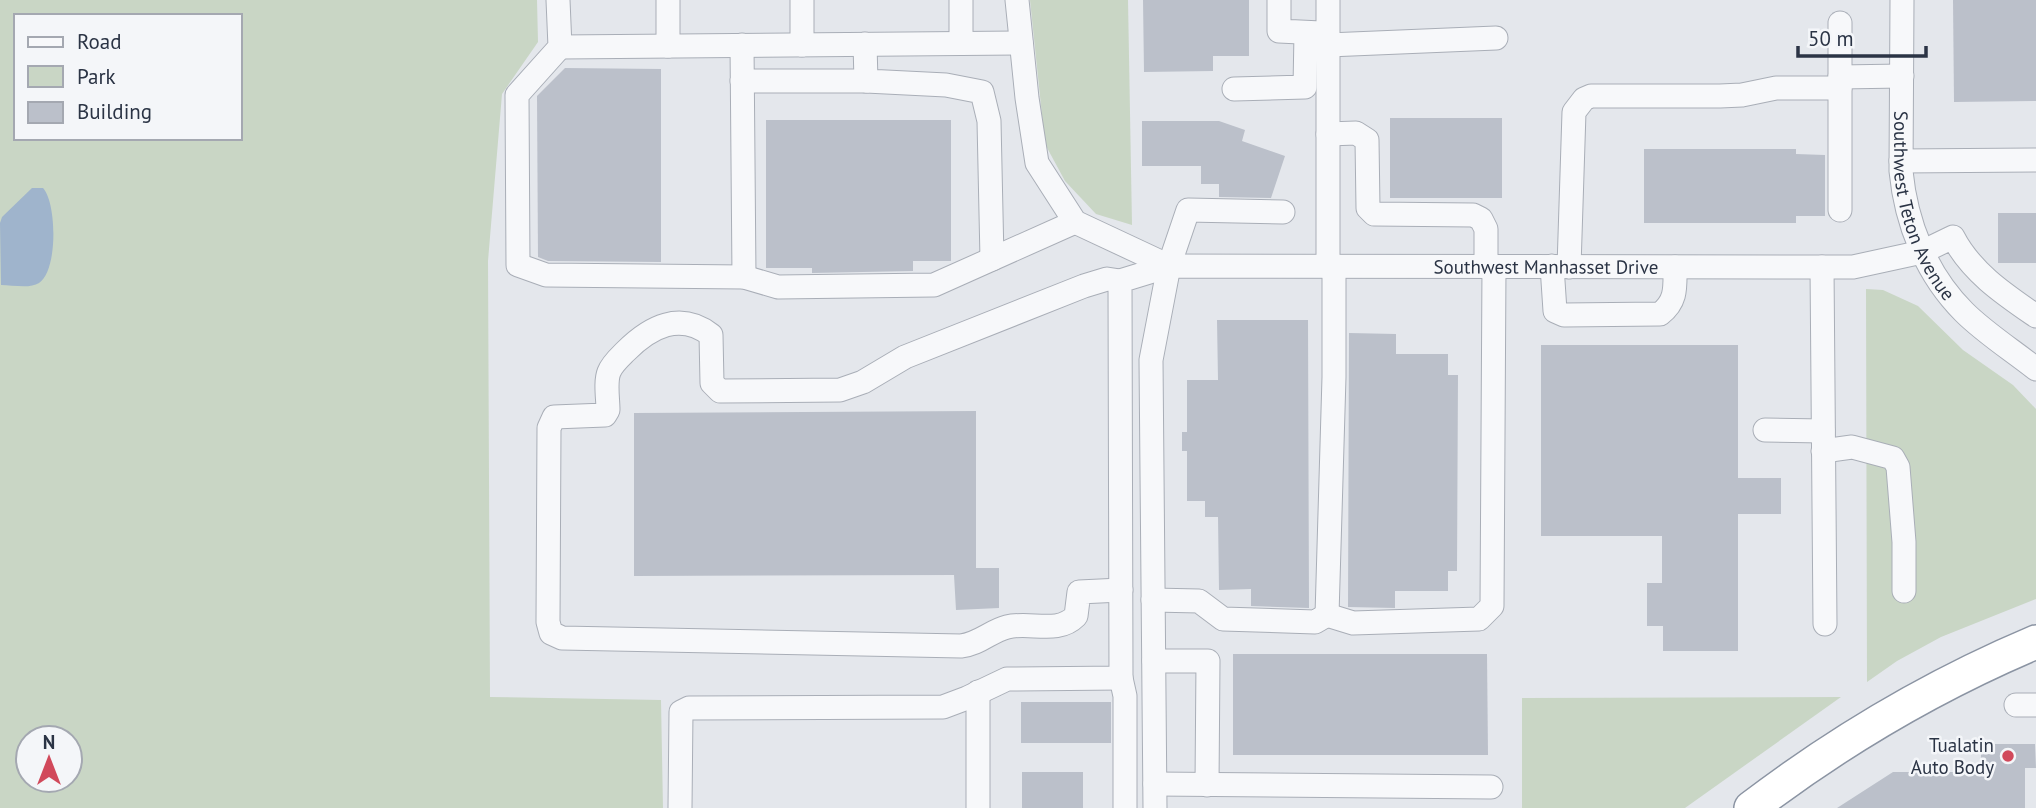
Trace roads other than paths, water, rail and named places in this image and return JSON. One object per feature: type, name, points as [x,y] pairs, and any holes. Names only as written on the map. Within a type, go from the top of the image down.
[{"type":"highway","points":[[1766,802],[1855,736],[1892,714],[1964,675],[2036,642]]},
{"type":"street","points":[[558,0],[560,47],[517,95],[518,265],[546,275],[744,277],[778,287],[934,285],[1075,222]]},
{"type":"street","points":[[668,0],[668,46]]},
{"type":"street","points":[[802,0],[802,44]]},
{"type":"street","points":[[961,0],[961,43]]},
{"type":"street","points":[[1017,0],[1037,163],[1075,222],[1170,266]]},
{"type":"street","points":[[1279,0],[1279,31],[1320,37],[1496,38]]},
{"type":"street","points":[[1234,89],[1304,87],[1320,37],[1328,0]]},
{"type":"street","name":"Southwest Teton Avenue","points":[[1902,0],[1901,161],[1904,195],[1922,252],[1932,271],[1965,313],[2036,369]]},
{"type":"street","points":[[1840,23],[1840,210]]},
{"type":"street","points":[[1320,37],[1328,134],[1331,267],[1327,615]]},
{"type":"street","points":[[560,47],[1021,43]]},
{"type":"street","points":[[865,44],[866,81]]},
{"type":"street","points":[[742,45],[744,277]]},
{"type":"street","points":[[1675,267],[1675,296],[1660,314],[1564,314],[1555,311],[1553,304],[1569,230],[1574,112],[1584,99],[1591,96],[1742,95],[1776,88],[1902,76]]},
{"type":"street","points":[[743,81],[866,81],[946,85],[982,92],[989,121],[992,259]]},
{"type":"street","points":[[1153,600],[1199,601],[1223,619],[1315,622],[1327,615],[1353,623],[1479,619],[1492,606],[1490,267],[1486,229],[1481,219],[1473,215],[1370,212],[1367,140],[1356,133],[1328,134]]},
{"type":"street","points":[[1901,161],[2036,160]]},
{"type":"street","points":[[1155,808],[1152,360],[1170,266],[1188,210],[1283,212]]},
{"type":"street","name":"Southwest Manhasset Drive","points":[[1170,266],[1853,267],[1922,252],[1953,237],[1961,252],[1995,288],[2036,316]]},
{"type":"street","points":[[1121,590],[1079,592],[1076,616],[1063,626],[1006,627],[981,641],[961,646],[562,638],[551,633],[548,622],[549,428],[554,417],[605,415],[608,410],[608,373],[617,359],[648,331],[667,324],[695,324],[711,335],[712,383],[720,391],[840,390],[863,382],[905,357],[1084,286],[1107,279],[1120,281],[1170,266]]},
{"type":"street","points":[[1822,267],[1825,624]]},
{"type":"street","points":[[1120,281],[1121,678],[1125,696],[1125,808]]},
{"type":"street","points":[[1765,430],[1893,458],[1898,467],[1904,542],[1904,591]]},
{"type":"street","points":[[1154,661],[1208,661],[1208,785]]},
{"type":"street","points":[[680,808],[681,712],[689,708],[943,707],[1007,679],[1121,678]]},
{"type":"street","points":[[978,692],[978,808]]},
{"type":"street","points":[[1155,784],[1491,787]]},
{"type":"water","points":[[32,188],[43,188],[51,207],[53,237],[50,265],[45,276],[35,285],[1,285],[0,223],[2,217]]},
{"type":"place","name":"Tualatin Auto Body","points":[[2008,756]]}]
